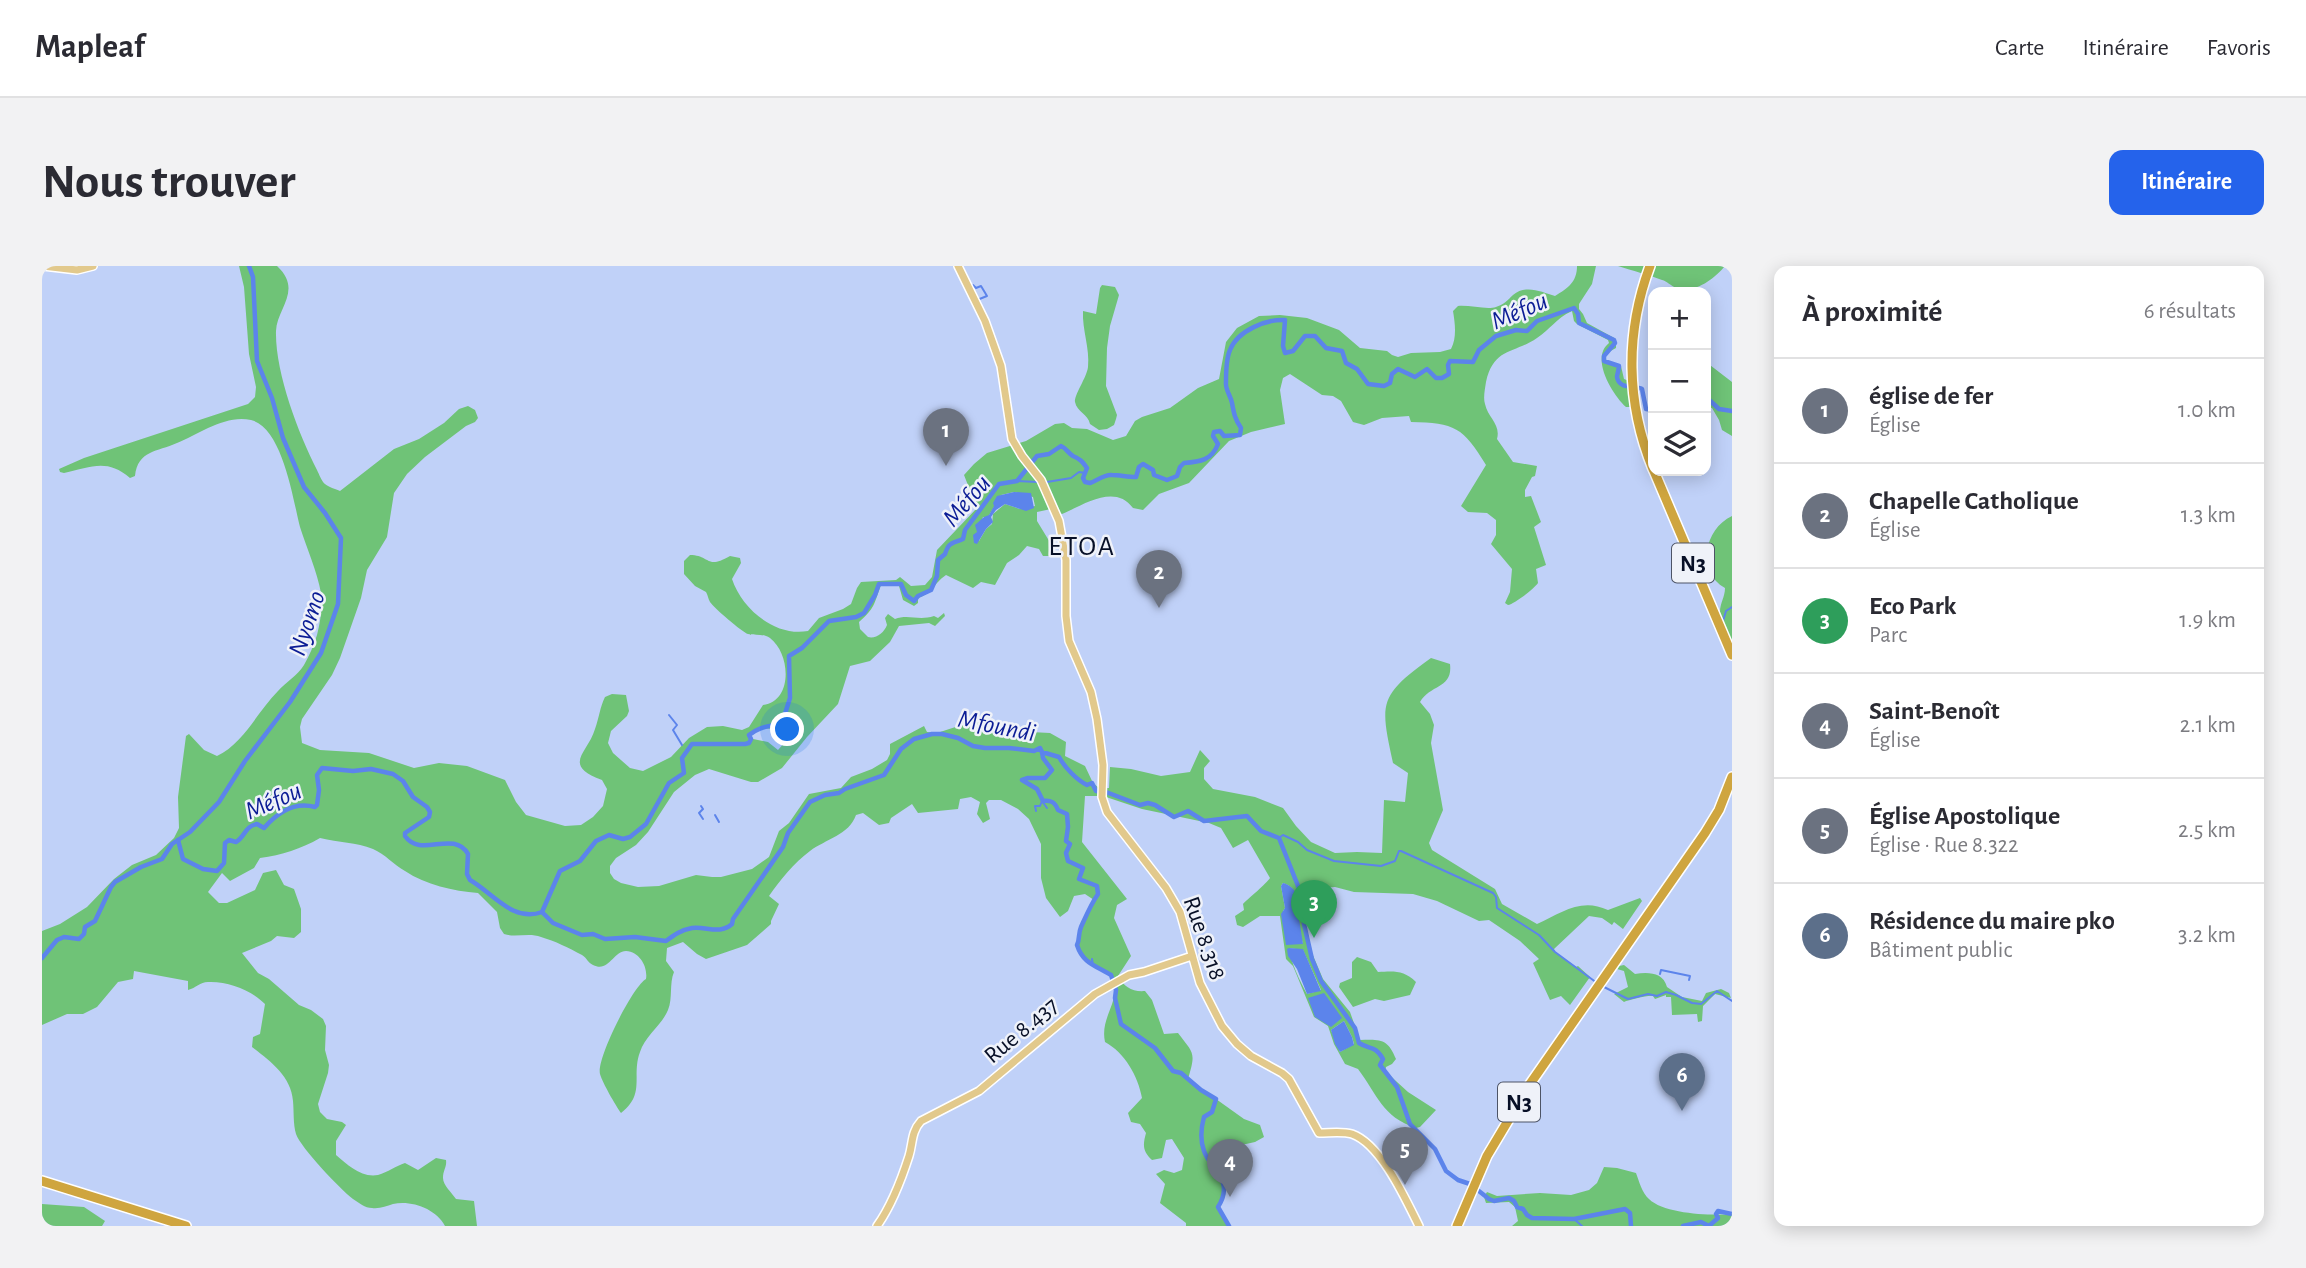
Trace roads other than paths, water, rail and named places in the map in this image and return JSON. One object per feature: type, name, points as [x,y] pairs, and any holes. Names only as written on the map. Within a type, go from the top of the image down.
[{"type":"highway","name":"N3","points":[[1648,454],[1632,387],[1631,355],[1638,302],[1650,266]]},
{"type":"highway","name":"N3","points":[[1657,476],[1732,655]]},
{"type":"highway","name":"N3","points":[[1457,1226],[1493,1144],[1535,1075],[1710,826],[1732,777]]},
{"type":"highway","points":[[42,1183],[170,1226]]},
{"type":"highway","points":[[42,1183],[186,1226]]},
{"type":"main road","points":[[43,266],[78,270],[93,266]]},
{"type":"main road","name":"Rue 8.318","points":[[958,266],[985,321],[1003,369],[1012,439],[1046,488],[1059,521],[1066,561],[1069,641],[1091,692],[1103,765],[1102,794],[1110,817],[1166,888],[1180,912],[1203,992],[1222,1026],[1251,1056],[1289,1079],[1319,1133],[1350,1133],[1373,1148],[1407,1199],[1419,1226]]},
{"type":"main road","name":"Rue 8.437","points":[[877,1226],[894,1197],[915,1129],[921,1121],[979,1091],[1080,1005],[1114,984],[1129,975],[1192,956]]},
{"type":"main road","name":"Rue 8.437","points":[[871,1226],[905,1164]]},
{"type":"water","points":[[1014,492],[1031,493],[1034,508],[1026,511],[1005,504],[996,510],[991,517],[993,522],[977,544],[974,543],[973,535],[977,532],[975,525],[989,515],[997,496]]},
{"type":"water","points":[[1283,883],[1295,891],[1298,900],[1301,914],[1296,917],[1299,919],[1303,944],[1286,945],[1281,914],[1285,908],[1281,886]]},
{"type":"water","points":[[1289,948],[1303,949],[1321,991],[1307,994],[1297,969],[1288,956]]},
{"type":"water","points":[[1324,993],[1342,1018],[1331,1027],[1315,1017],[1308,998]]},
{"type":"water","points":[[1344,1021],[1354,1045],[1340,1052],[1331,1030]]},
{"type":"waterway","name":"Nyomo","points":[[42,958],[57,940],[64,937],[79,939],[84,934],[85,927],[95,921],[115,882],[162,859],[172,844],[190,832],[219,802],[321,653],[338,604],[341,538],[304,487],[283,438],[272,398],[257,361],[253,277],[249,266]]},
{"type":"waterway","points":[[973,285],[976,288],[981,286],[987,296],[977,300],[971,288],[973,285]]},
{"type":"waterway","name":"Méfou","points":[[178,840],[183,859],[203,869],[217,871],[224,863],[225,843],[229,840],[236,842],[253,825],[264,828],[280,813],[293,807],[315,807],[319,790],[317,775],[322,768],[353,771],[371,769],[393,774],[403,781],[413,797],[430,812],[429,817],[405,833],[412,842],[419,845],[446,843],[462,847],[468,854],[467,874],[470,880],[513,910],[532,914],[542,912],[560,871],[580,861],[596,841],[609,835],[623,839],[630,837],[646,824],[669,783],[684,773],[682,758],[692,744],[745,744],[749,743],[749,735],[753,732],[782,723],[790,698],[789,656],[802,648],[829,621],[856,617],[864,613],[879,584],[901,584],[906,595],[914,601],[931,590],[937,576],[938,560],[949,545],[963,539],[965,530],[999,484],[1017,481],[1037,456],[1063,447],[1087,468],[1083,478],[1090,483],[1109,475],[1136,477],[1143,464],[1153,470],[1154,475],[1167,480],[1177,476],[1184,463],[1200,461],[1212,454],[1218,444],[1213,436],[1214,432],[1220,431],[1224,436],[1240,435],[1241,428],[1226,385],[1228,357],[1239,337],[1246,331],[1270,321],[1285,320],[1285,353],[1293,351],[1305,336],[1315,336],[1326,348],[1342,351],[1346,363],[1357,369],[1368,384],[1384,386],[1390,383],[1392,374],[1398,369],[1415,377],[1427,369],[1436,378],[1442,378],[1449,374],[1450,361],[1473,362],[1479,350],[1496,336],[1516,330],[1527,331],[1537,321],[1574,308],[1579,323],[1614,340],[1615,343],[1604,356],[1604,361],[1619,366],[1617,377],[1621,384],[1642,389],[1648,409]]},
{"type":"waterway","name":"Méfou","points":[[1711,402],[1719,409],[1732,411]]},
{"type":"waterway","points":[[1047,482],[1071,478],[1079,472],[1085,473]]},
{"type":"waterway","points":[[1017,481],[1037,482]]},
{"type":"waterway","points":[[1723,621],[1726,611],[1732,607]]},
{"type":"waterway","points":[[669,715],[677,725],[673,730],[682,745]]},
{"type":"waterway","points":[[542,912],[553,923],[582,935],[593,934],[605,939],[635,937],[666,941],[681,931],[692,928],[723,929],[732,924],[810,802],[884,775],[901,749],[914,739],[942,734],[985,748],[1034,751],[1040,748],[1042,752],[1059,757],[1075,777],[1087,785],[1092,783],[1096,791],[1140,805],[1155,805],[1174,817],[1188,811],[1204,821],[1247,816],[1261,831],[1279,838],[1302,896],[1304,924],[1312,959],[1321,981],[1355,1028],[1359,1043],[1375,1050],[1383,1059],[1380,1065],[1397,1087],[1410,1124],[1435,1149],[1446,1171],[1458,1180],[1470,1184],[1489,1199],[1494,1201],[1509,1198],[1532,1218],[1574,1219],[1625,1209],[1630,1213],[1631,1226]]},
{"type":"waterway","name":"Mfoundi","points":[[1042,752],[1052,770],[1045,778],[1022,780],[1037,789],[1043,801],[1052,802],[1058,810],[1067,814],[1066,841],[1070,844],[1066,853],[1068,861],[1083,868],[1079,879],[1097,886],[1098,894],[1081,927],[1077,945],[1087,960],[1111,975],[1121,1024],[1155,1048],[1173,1071],[1181,1073],[1216,1099],[1212,1112],[1204,1117],[1201,1138],[1207,1158],[1223,1183],[1223,1198],[1218,1207],[1229,1226]]},
{"type":"waterway","name":"Mfoundi","points":[[1036,811],[1035,806],[1040,806],[1042,801],[1047,808]]},
{"type":"waterway","points":[[701,806],[703,809],[699,813],[703,819]]},
{"type":"waterway","points":[[715,815],[719,822]]},
{"type":"waterway","points":[[1279,838],[1283,835],[1307,850],[1334,861],[1381,866],[1395,861],[1401,851],[1493,893],[1497,908],[1539,935],[1555,952],[1597,983]]},
{"type":"waterway","name":"Mfoundi","points":[[1092,959],[1093,966]]},
{"type":"waterway","points":[[1660,974],[1661,970],[1690,976],[1689,980]]},
{"type":"waterway","points":[[1602,986],[1628,999],[1648,994],[1657,996],[1666,992],[1701,1004],[1717,991],[1732,1001]]},
{"type":"waterway","points":[[1683,1226],[1701,1222],[1709,1226],[1718,1218],[1718,1211],[1732,1214]]},
{"type":"waterway","points":[[1574,1219],[1582,1226]]},
{"type":"place","name":"église de fer","points":[[946,466]]},
{"type":"place","name":"Chapelle Catholique","points":[[1159,608]]},
{"type":"place","name":"Eco Park","points":[[1314,938]]},
{"type":"place","name":"Résidence du maire pk0","points":[[1682,1111]]},
{"type":"place","name":"Église Apostolique","points":[[1405,1185]]},
{"type":"place","name":"Saint-Benoît","points":[[1230,1197]]},
{"type":"district","name":"ETOA","points":[[1082,545]]}]
